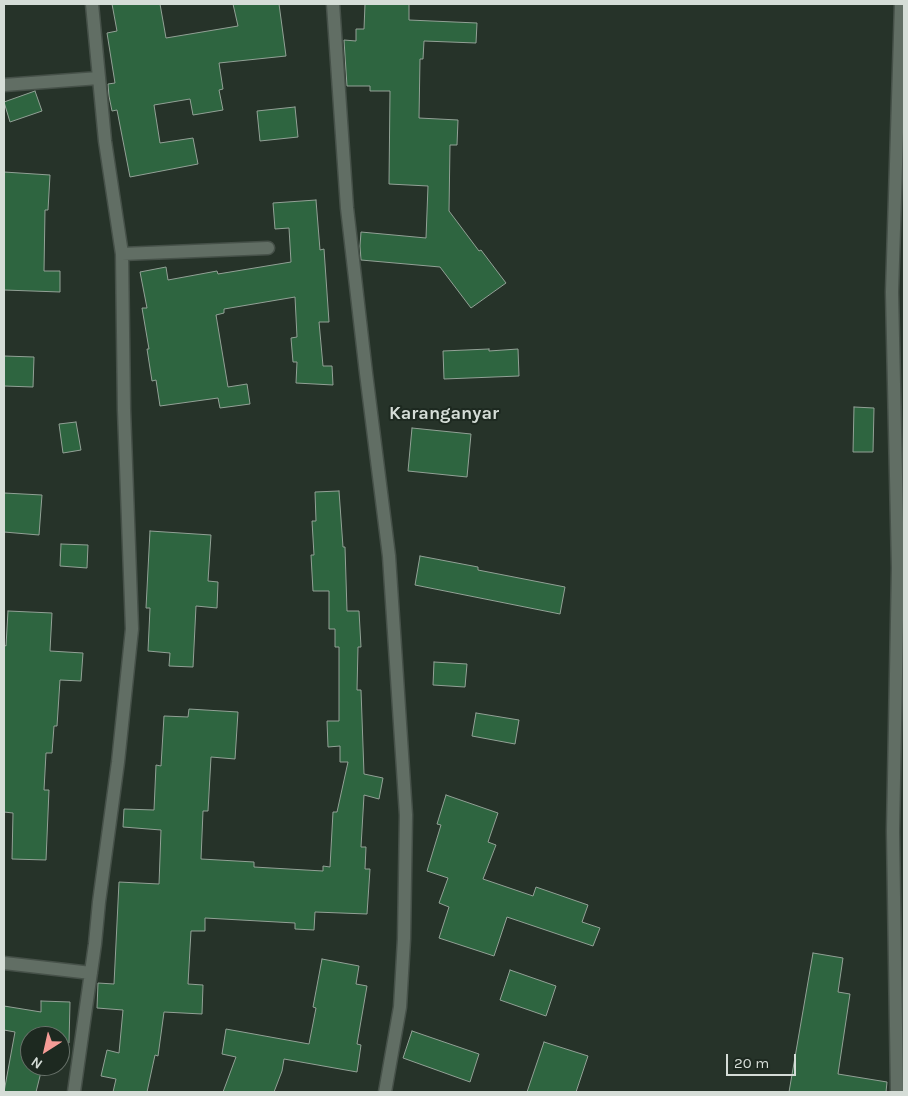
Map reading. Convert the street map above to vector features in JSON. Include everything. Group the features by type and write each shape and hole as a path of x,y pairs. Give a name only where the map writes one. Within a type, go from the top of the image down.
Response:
{"street":[{"path":"74,1092 118,762 132,629 124,410 122,254 105,141 92,4"},
{"path":"332,4 347,208 389,556 406,815 404,939 400,1007 385,1092"},
{"path":"896,1092 900,988 893,831 898,568 892,292 901,4"},
{"path":"4,85 99,78"},
{"path":"122,254 268,248"},
{"path":"4,963 91,973"}],"building":[{"path":"112,4 160,4 166,38 238,26 233,4 279,4 286,56 219,63 223,89 219,90 223,110 193,115 190,99 154,105 160,143 193,138 198,164 130,177 117,110 112,111 109,96 108,84 115,83 107,33 117,31"},
{"path":"365,4 409,4 409,20 477,23 476,43 424,41 423,59 420,59 419,118 458,120 457,145 450,145 449,211 506,283 471,308 440,267 361,260 361,232 426,238 428,186 389,184 390,91 370,91 370,86 347,86 344,40 356,41 356,29 364,29"},
{"path":"35,91 42,111 10,122 4,102"},
{"path":"295,107 298,137 260,141 257,111"},
{"path":"4,172 50,175 48,210 45,210 44,271 60,271 60,292 4,290"},
{"path":"316,200 320,250 324,249 329,322 319,322 323,366 332,366 333,385 296,383 297,362 293,362 291,338 297,337 295,297 224,309 224,313 216,315 228,387 247,384 250,404 220,408 218,398 160,406 156,380 152,381 147,349 149,349 142,308 147,308 140,272 166,267 168,280 217,271 218,274 291,262 289,228 275,229 273,203"},
{"path":"489,349 489,351 518,349 519,376 444,379 443,351"},
{"path":"4,356 34,357 33,387 4,386"},
{"path":"854,407 874,408 873,452 853,452"},
{"path":"76,422 81,450 63,453 59,424"},
{"path":"412,428 471,434 467,477 408,471"},
{"path":"339,491 343,547 345,547 347,611 359,611 361,647 358,647 357,690 361,690 364,774 383,778 379,799 364,795 361,847 366,847 365,869 370,869 367,914 315,912 314,930 295,929 295,923 205,918 205,931 191,931 188,984 203,985 202,1014 164,1012 158,1056 155,1055 147,1092 113,1092 116,1079 101,1076 107,1050 119,1053 123,1010 97,1008 98,983 114,984 119,882 159,884 161,830 123,827 124,809 154,810 156,765 161,766 164,716 188,717 189,709 238,712 235,759 211,757 208,811 203,811 201,859 254,862 254,867 323,871 323,866 330,867 333,812 337,812 348,762 340,762 340,746 328,747 327,721 339,721 339,647 335,647 335,629 329,629 329,591 313,591 311,555 314,555 312,521 316,521 315,492"},
{"path":"4,493 42,495 39,535 4,532"},
{"path":"150,531 211,535 208,581 218,582 217,608 196,606 193,667 169,666 170,653 148,651 150,608 146,608"},
{"path":"61,544 88,545 87,568 60,566"},
{"path":"420,556 478,567 478,570 565,587 560,614 415,585"},
{"path":"8,611 52,613 50,651 83,653 81,681 60,680 57,726 54,726 52,753 46,753 44,790 49,790 46,860 12,859 13,813 4,812 4,645 6,646"},
{"path":"434,662 467,664 465,687 433,685"},
{"path":"476,713 519,720 515,744 472,736"},
{"path":"446,795 498,813 488,842 496,845 483,879 533,896 536,887 588,905 582,922 600,928 593,946 507,917 494,956 439,938 449,907 439,903 448,878 427,871 441,825 437,824"},
{"path":"813,953 843,958 838,992 850,994 838,1074 887,1082 886,1092 789,1092"},
{"path":"322,959 359,966 356,984 367,986 357,1044 361,1045 357,1072 284,1059 282,1071 274,1092 223,1092 236,1057 222,1054 226,1029 309,1044 316,1008 313,1007"},
{"path":"510,970 556,986 546,1016 500,1000"},
{"path":"41,1001 70,1002 69,1026 20,1026 20,1076 40,1076 36,1092 4,1092 15,1032 4,1030 4,1006 41,1012"},
{"path":"412,1031 479,1054 470,1082 403,1058"},
{"path":"544,1042 588,1056 576,1092 527,1092"}],"district":[{"name":"Karanganyar","path":"444,414"}]}
